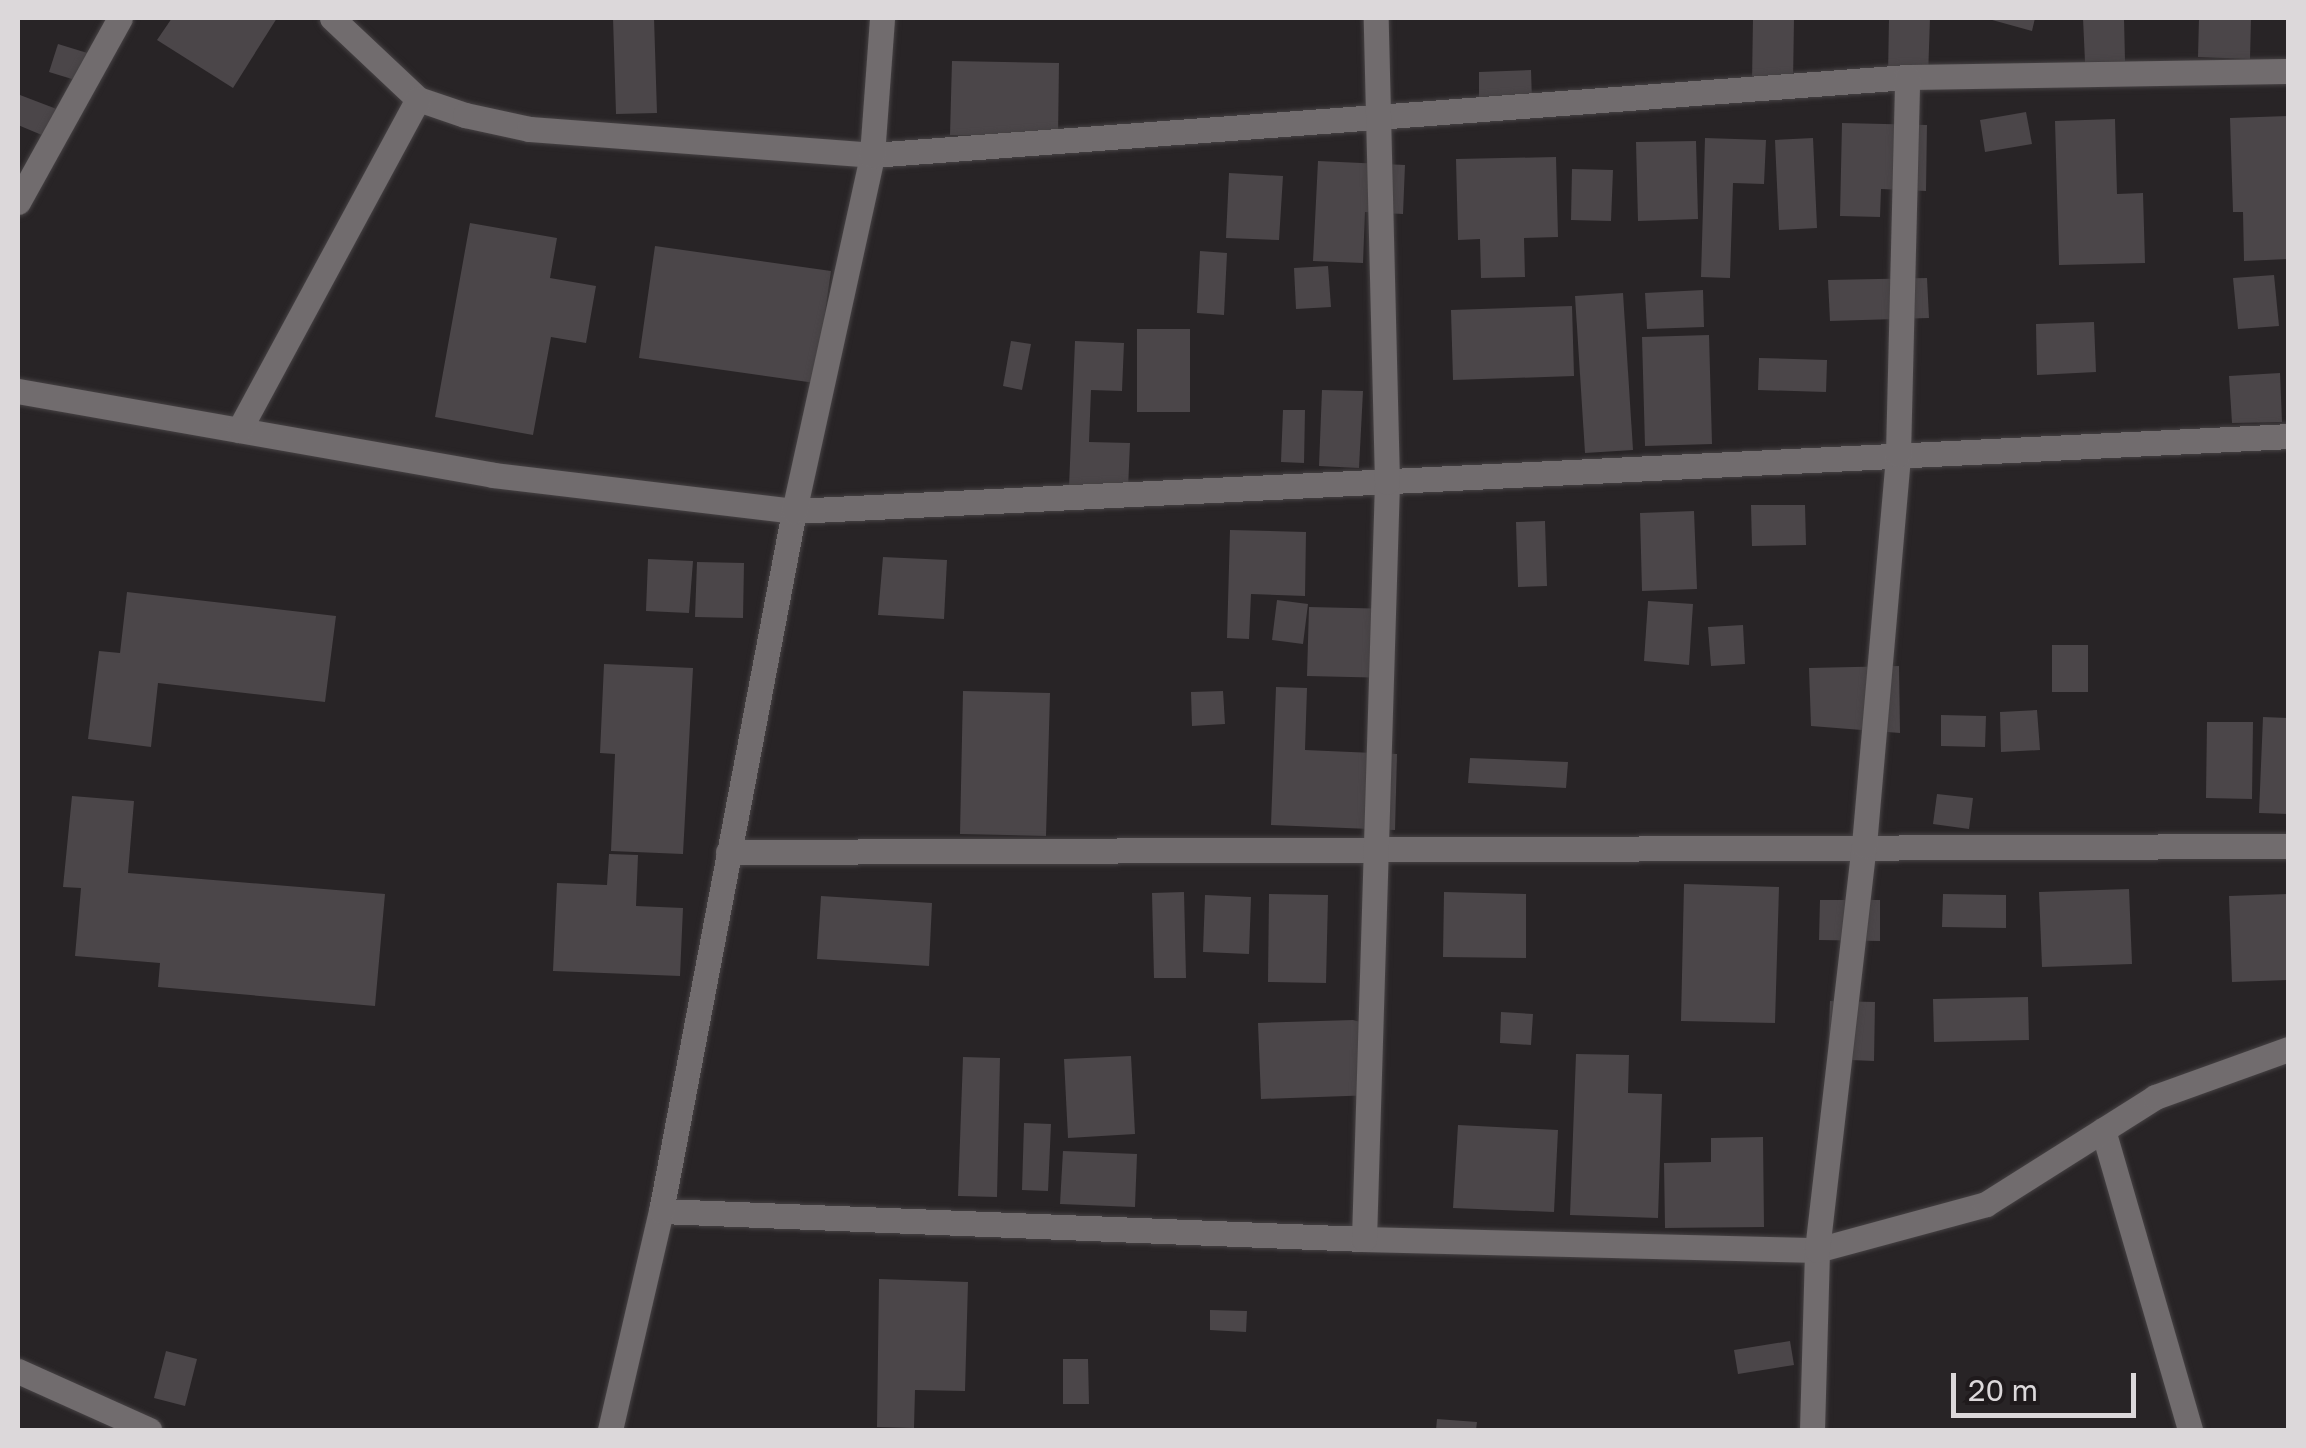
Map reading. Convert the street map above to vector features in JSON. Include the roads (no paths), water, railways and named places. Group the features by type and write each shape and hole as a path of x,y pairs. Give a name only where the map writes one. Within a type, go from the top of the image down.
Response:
{"street":[{"path":"18,202 120,18"},
{"path":"332,18 418,99 529,128 872,155 1378,122 1907,77 2288,71"},
{"path":"610,1430 661,1211 794,511 872,155 882,18"},
{"path":"1364,1240 1380,852 1387,482 1376,18"},
{"path":"1812,1430 1817,1250 1864,845 1898,454 1907,77"},
{"path":"239,430 418,99"},
{"path":"18,391 493,475 794,511 2288,436"},
{"path":"728,852 2288,846"},
{"path":"661,1211 1364,1240 1817,1250 1986,1204 2155,1097 2288,1049"},
{"path":"2103,1130 2190,1430"},
{"path":"18,1372 149,1430"}]}
